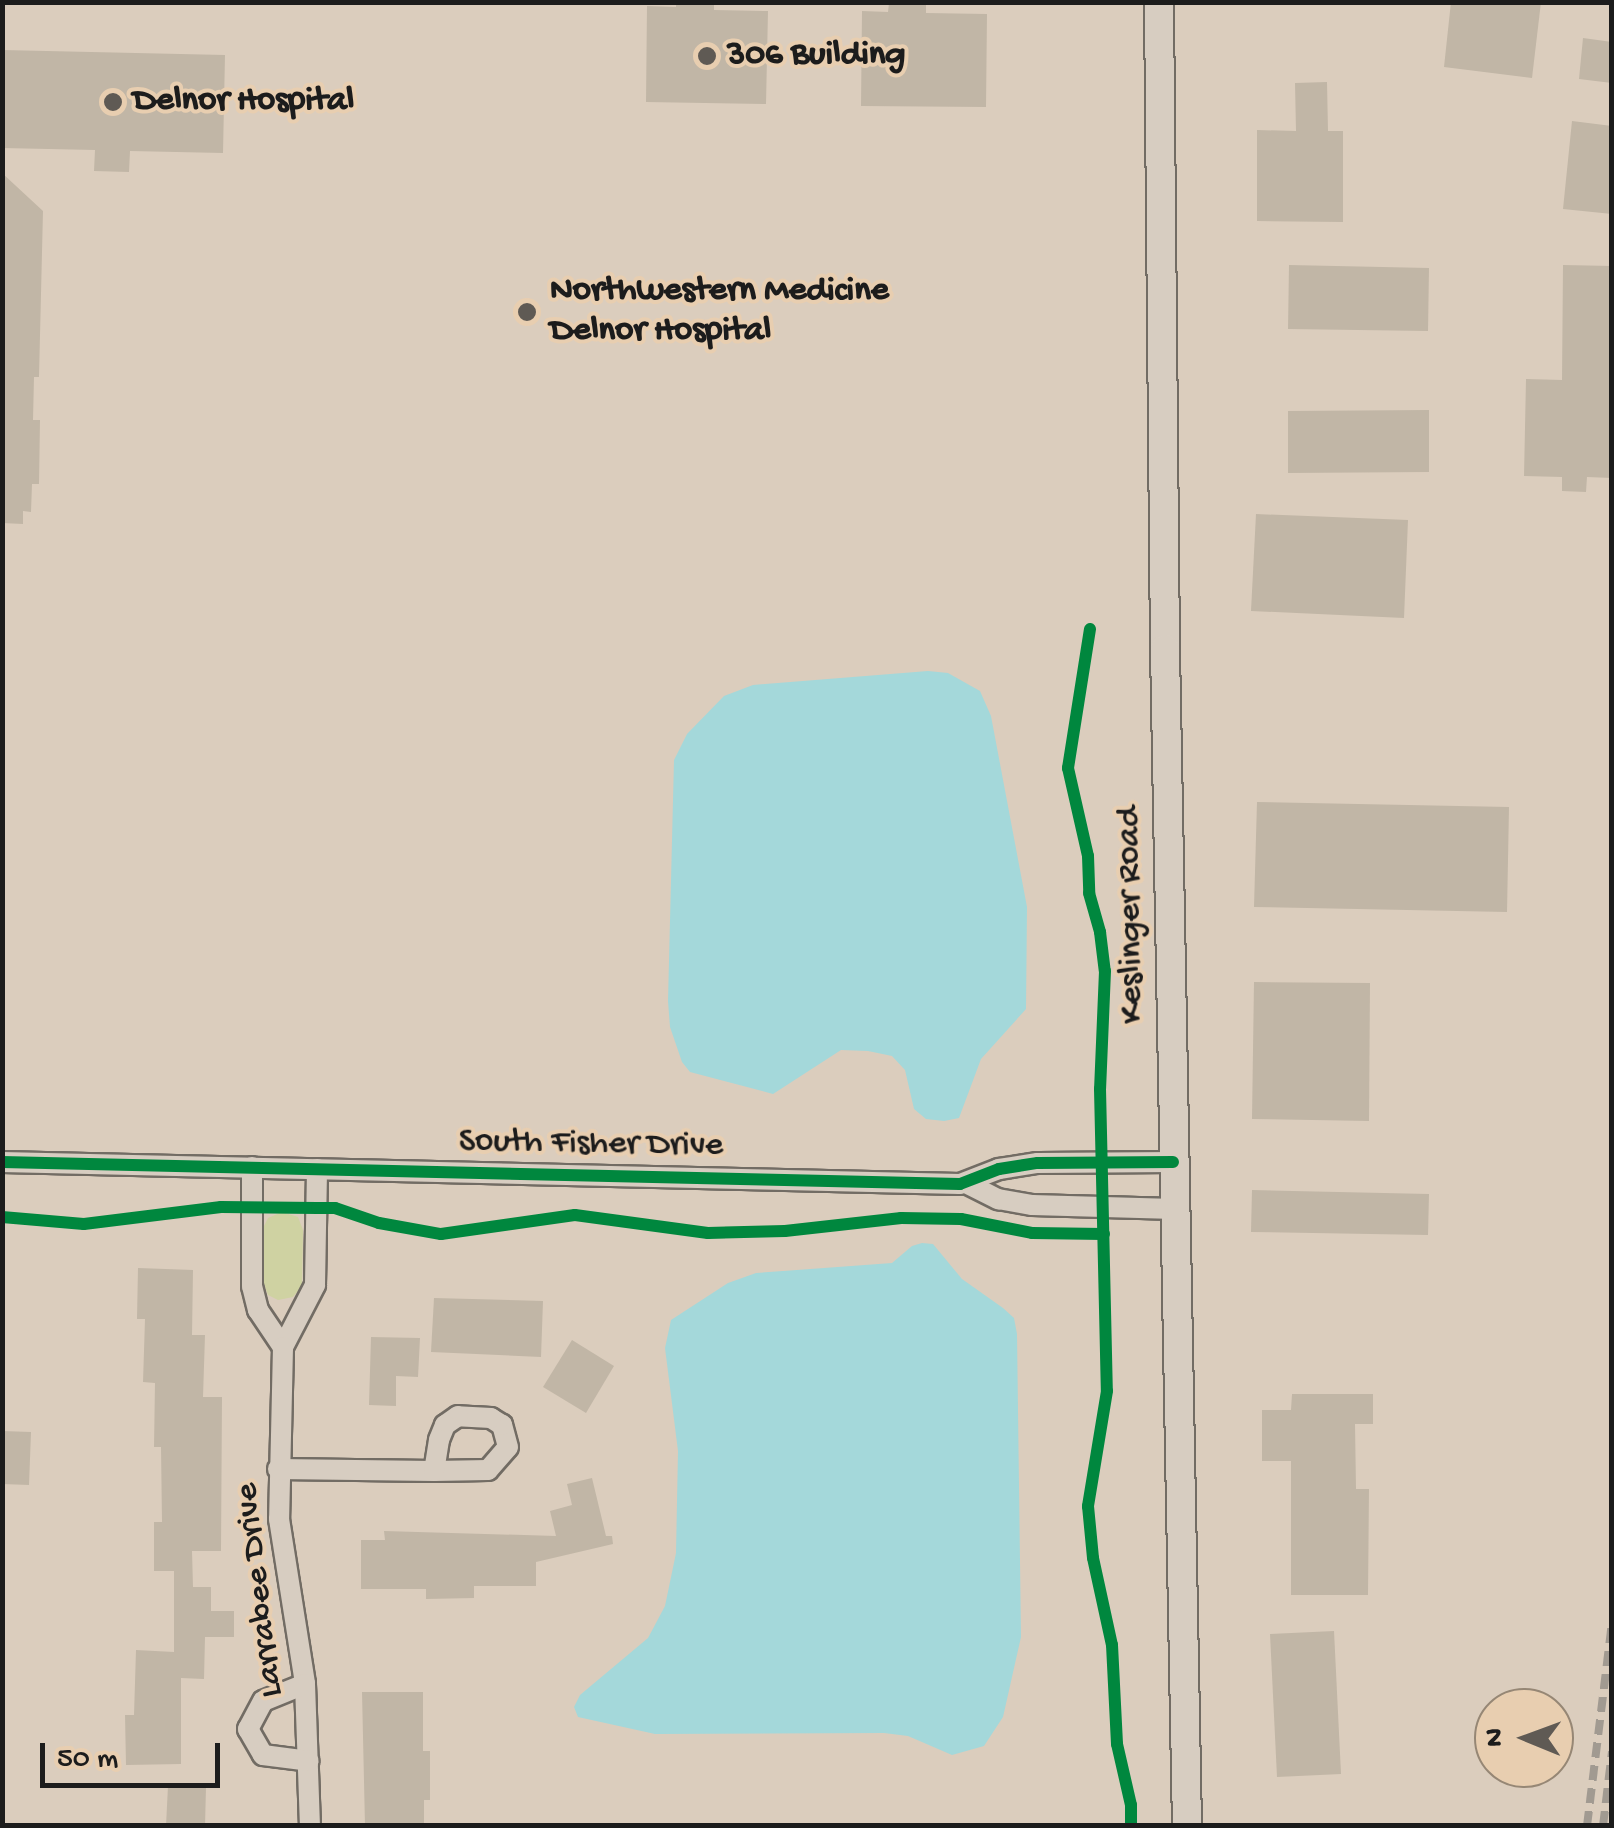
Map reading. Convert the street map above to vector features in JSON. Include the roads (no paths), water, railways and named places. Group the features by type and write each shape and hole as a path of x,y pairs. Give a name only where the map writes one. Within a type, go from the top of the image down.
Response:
{"main road":[{"name":"Keslinger Road","path":"1159,2 1187,1826"}],"street":[{"name":"South Fisher Drive","path":"2,1162 964,1184 998,1199 1032,1205 1175,1210"},
{"name":"South Fisher Drive","path":"964,1184 998,1170 1038,1162 1174,1162"},
{"path":"252,1167 252,1286 258,1310 283,1347"},
{"name":"Larrabee Drive","path":"310,1826 305,1684 280,1519 278,1470 283,1347 315,1284 317,1169"},
{"path":"278,1470 434,1471"},
{"path":"305,1684 263,1701 248,1729 263,1755 309,1761"}],"water":[{"path":"928,671 948,673 980,691 991,716 1027,907 1026,1009 981,1059 959,1118 944,1121 926,1119 914,1109 905,1070 892,1056 868,1051 841,1050 773,1094 690,1072 682,1062 670,1027 668,1001 674,760 687,734 724,696 753,685"},
{"path":"933,1244 962,1279 1014,1318 1017,1334 1021,1637 1003,1717 984,1746 952,1755 908,1736 884,1733 655,1734 578,1717 574,1707 580,1695 648,1638 665,1606 676,1553 678,1451 665,1348 671,1320 728,1283 756,1273 892,1263 912,1246"}],"railway":[{"path":"1587,1826 1612,1621"},
{"path":"1603,1826 1612,1752"}],"place":[{"name":"306 Building","path":"707,56"},
{"name":"Delnor Hospital","path":"113,102"},
{"name":"Northwestern Medicine Delnor Hospital","path":"527,312"}]}
